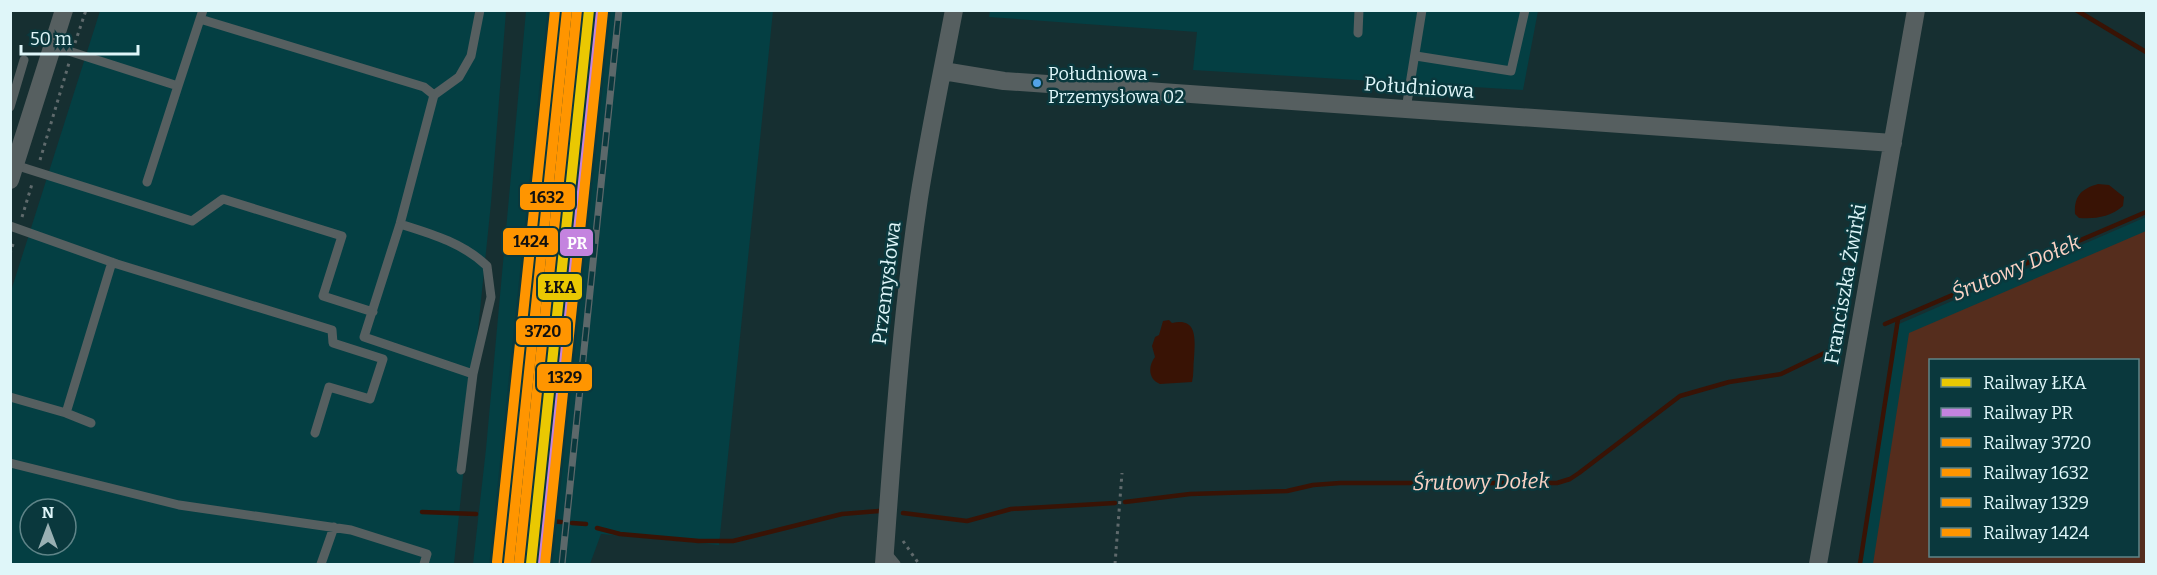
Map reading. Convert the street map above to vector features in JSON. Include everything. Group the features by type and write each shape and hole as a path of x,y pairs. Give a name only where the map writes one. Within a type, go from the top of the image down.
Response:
{"street":[{"path":"13,173 64,10"},
{"name":"Przemysłowa","path":"884,557 906,299 920,198 954,10"},
{"name":"Franciszka Żwirki","path":"1818,564 1916,10"},
{"name":"Południowa","path":"943,70 1004,81 1893,142"}],"lane":[{"path":"473,374 364,337 400,224 434,95 459,76 471,56 480,10"},
{"path":"1358,33 1359,10"},
{"path":"1406,109 1422,10"},
{"path":"1416,56 1512,71 1525,10"},
{"path":"147,182 201,15 424,87 434,95"},
{"path":"53,46 178,86"},
{"path":"10,107 24,60"},
{"path":"17,86 38,95"},
{"path":"13,173 36,172 192,220 223,199 342,236 323,296 373,312"},
{"path":"400,224 441,237 474,254 488,266 491,297 473,374 461,470"},
{"path":"14,227 112,262 332,330 333,343 383,359 370,399 329,387 315,433"},
{"path":"66,413 112,262"},
{"path":"10,398 66,413 91,423"},
{"path":"10,462 179,505 351,530 427,554 424,564"},
{"path":"321,564 334,527"},
{"path":"884,557 896,564"}],"path":[{"path":"10,254 14,227 36,172 86,10"},
{"path":"1115,564 1122,473"},
{"path":"901,536 919,564"}],"shaded area":[{"path":"990,10 1538,11 1523,90 1193,70 1197,32 989,17"},
{"path":"100,11 506,11 491,203 454,564 11,564 11,291"},
{"path":"526,11 773,11 719,545 601,534 590,564 473,564 486,449"},
{"path":"2098,184 2109,185 2124,197 2123,206 2113,213 2102,216 2079,218 2075,214 2077,198 2087,188"},
{"path":"2146,217 2146,564 1860,564 1899,324"},
{"path":"2146,231 2146,564 1873,564 1909,333"},
{"path":"1169,320 1172,323 1187,323 1193,332 1195,344 1192,382 1160,384 1151,376 1150,368 1155,357 1152,346 1155,337 1159,335 1163,321"}],"waterway":[{"path":"2076,10 2146,52"},
{"path":"546,514 559,385 562,380 560,374 570,264 582,151 585,145"},
{"name":"Śrutowy Dołek","path":"1885,324 2146,212"},
{"path":"1860,564 1898,319"},
{"name":"Śrutowy Dołek","path":"1125,502 1190,494 1287,491 1313,485 1340,483 1557,483 1579,473 1680,396 1729,382 1781,374 1837,347"},
{"name":"Śrutowy Dołek","path":"903,513 967,521 1011,509 1115,503"},
{"name":"Śrutowy Dołek","path":"597,528 620,534 699,541 733,541 842,514 879,511"},
{"name":"Śrutowy Dołek","path":"422,512 476,514"},
{"name":"Śrutowy Dołek","path":"541,520 561,522"},
{"name":"Śrutowy Dołek","path":"572,523 586,524"}],"railway":[{"path":"507,564 564,10"},
{"path":"562,564 619,10"}],"rail line":[{"name":"1424","path":"497,562 555,10"},
{"name":"1632","path":"509,563 567,10"},
{"name":"3720","path":"519,563 577,10"},
{"name":"ŁKA","path":"531,564 589,10"},
{"name":"PR","path":"543,564 601,11"},
{"name":"1329","path":"545,564 603,12"}],"place":[{"name":"Południowa - Przemysłowa 02","path":"1037,83"}]}
